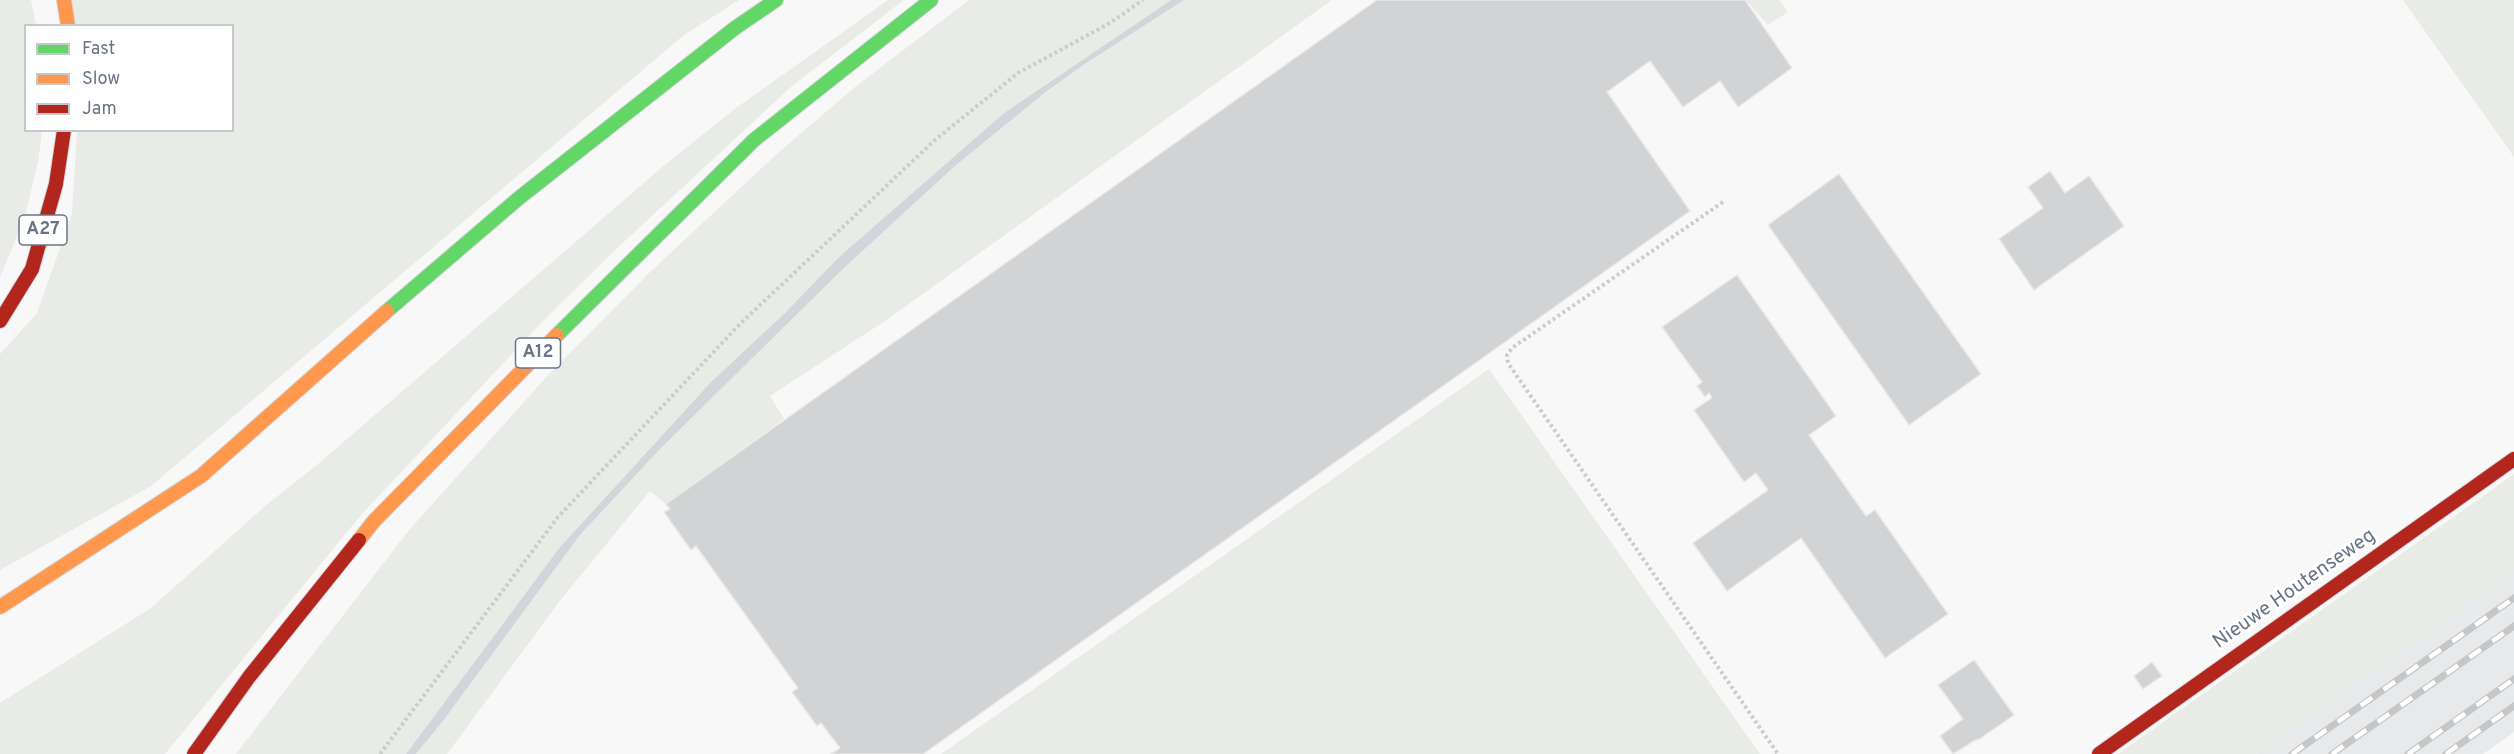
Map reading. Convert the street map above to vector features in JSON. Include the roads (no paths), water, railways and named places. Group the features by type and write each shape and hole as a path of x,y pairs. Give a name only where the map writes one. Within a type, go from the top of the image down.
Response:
{"main road":[{"path":"63,0 68,24"},
{"path":"0,607 201,476 519,198 735,28 776,0"},
{"name":"A12","path":"194,754 249,677 374,521 628,262 754,140 931,0"},
{"name":"A27","path":"0,321 32,269 56,184 64,132"},
{"name":"Nieuwe Houtenseweg","path":"2099,754 2514,459"}],"railway":[{"path":"2292,754 2514,598"},
{"path":"2332,754 2514,626"},
{"path":"2408,754 2514,679"},
{"path":"2446,754 2514,706"}]}
